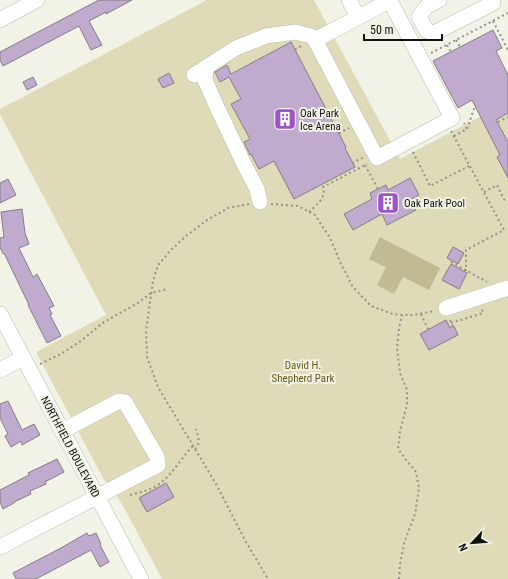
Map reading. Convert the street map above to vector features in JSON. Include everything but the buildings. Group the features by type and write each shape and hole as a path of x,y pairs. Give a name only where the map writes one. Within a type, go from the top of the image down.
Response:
{"street":[{"path":"0,20 37,0"},
{"path":"349,0 358,17"},
{"path":"260,202 257,189 200,71 236,48 266,36 295,32 311,36 315,40 370,159 452,118 390,0 315,40"},
{"path":"439,0 426,7 420,17 426,31 434,33 493,3 492,0"},
{"path":"446,308 503,290"},
{"name":"NORTHFIELD BOULEVARD","path":"0,314 141,579"},
{"path":"0,370 23,358"},
{"path":"0,547 113,489 158,464 157,457 125,402 119,401 62,431"}],"path":[{"path":"428,55 508,13"},
{"path":"493,21 508,50"},
{"path":"456,40 460,47"},
{"path":"447,45 451,52"},
{"path":"454,136 467,130 474,106"},
{"path":"498,122 508,117"},
{"path":"464,123 467,130"},
{"path":"339,133 353,126"},
{"path":"411,150 430,186 439,183 470,165"},
{"path":"352,163 370,159"},
{"path":"370,159 378,189"},
{"path":"309,212 324,196 323,187 370,159"},
{"path":"484,192 497,185 505,201"},
{"path":"268,579 246,542 216,484 158,387 147,357 146,331 153,281 158,264 186,236 207,220 228,208 260,202 298,206 315,215 330,238 340,264 353,287 371,306 393,314 402,315 420,314 446,308"},
{"path":"503,229 508,229"},
{"path":"451,262 503,290"},
{"path":"40,364 82,340 104,322 138,303 151,293 167,289"},
{"path":"420,314 428,330"},
{"path":"399,579 404,543 415,514 419,488 416,472 398,449 400,431 407,405 406,390 400,373 397,348 402,315"},
{"path":"195,450 199,441 196,429"}],"green space":[{"name":"David H. Shepherd Park","path":"207,0 314,0 400,159 508,102 508,579 162,579 121,502 103,478 36,352 106,315 0,114 0,109"}],"shaded area":[{"path":"380,237 440,268 429,290 403,277 394,294 377,285 386,267 369,259"}],"place":[{"name":"Oak Park Ice Arena","path":"285,119"},
{"name":"Oak Park Pool","path":"388,203"}]}
